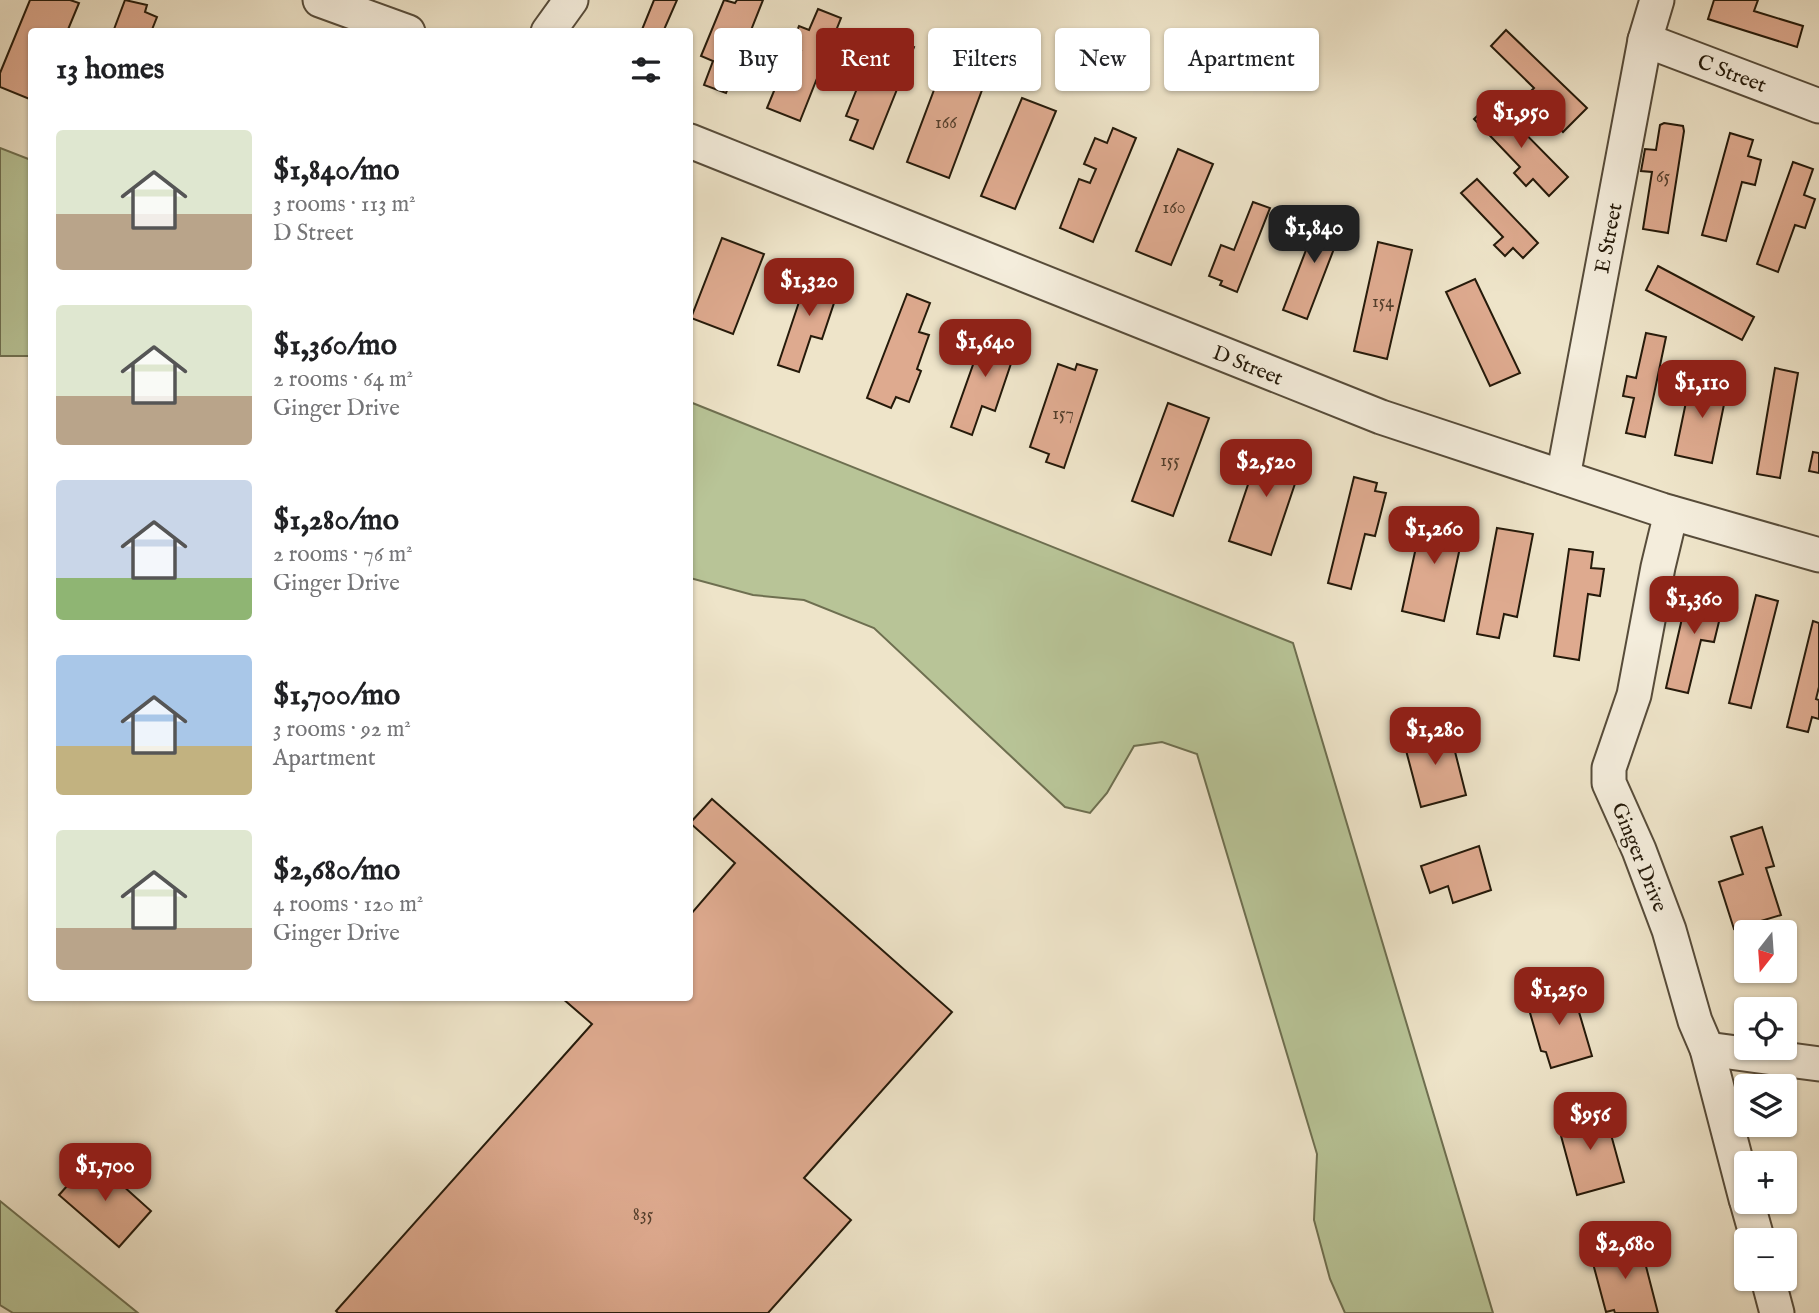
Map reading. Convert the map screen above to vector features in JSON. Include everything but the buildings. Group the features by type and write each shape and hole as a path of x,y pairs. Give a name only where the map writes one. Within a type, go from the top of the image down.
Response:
{"street":[{"path":"320,0 397,28"},
{"path":"551,28 571,0"},
{"name":"E Street","path":"1563,477 1645,40 1657,0"},
{"name":"C Street","path":"1645,40 1819,106"},
{"name":"D Street","path":"693,142 1381,417 1671,513 1819,555"},
{"name":"Ginger Drive","path":"1671,513 1634,695 1609,774 1609,783 1639,850 1669,930 1695,1021 1707,1049 1734,1151"},
{"path":"1707,1049 1819,1064"},
{"path":"1771,1291 1777,1313"}],"green space":[{"path":"0,148 28,159 28,356 0,356"},
{"path":"693,403 1293,643 1493,1313 1345,1313 1330,1279 1314,1220 1317,1154 1197,754 1162,742 1134,746 1107,793 1090,813 1065,807 874,628 804,600 753,595 693,579"},
{"path":"0,1201 138,1313 13,1313 0,1305"}]}
